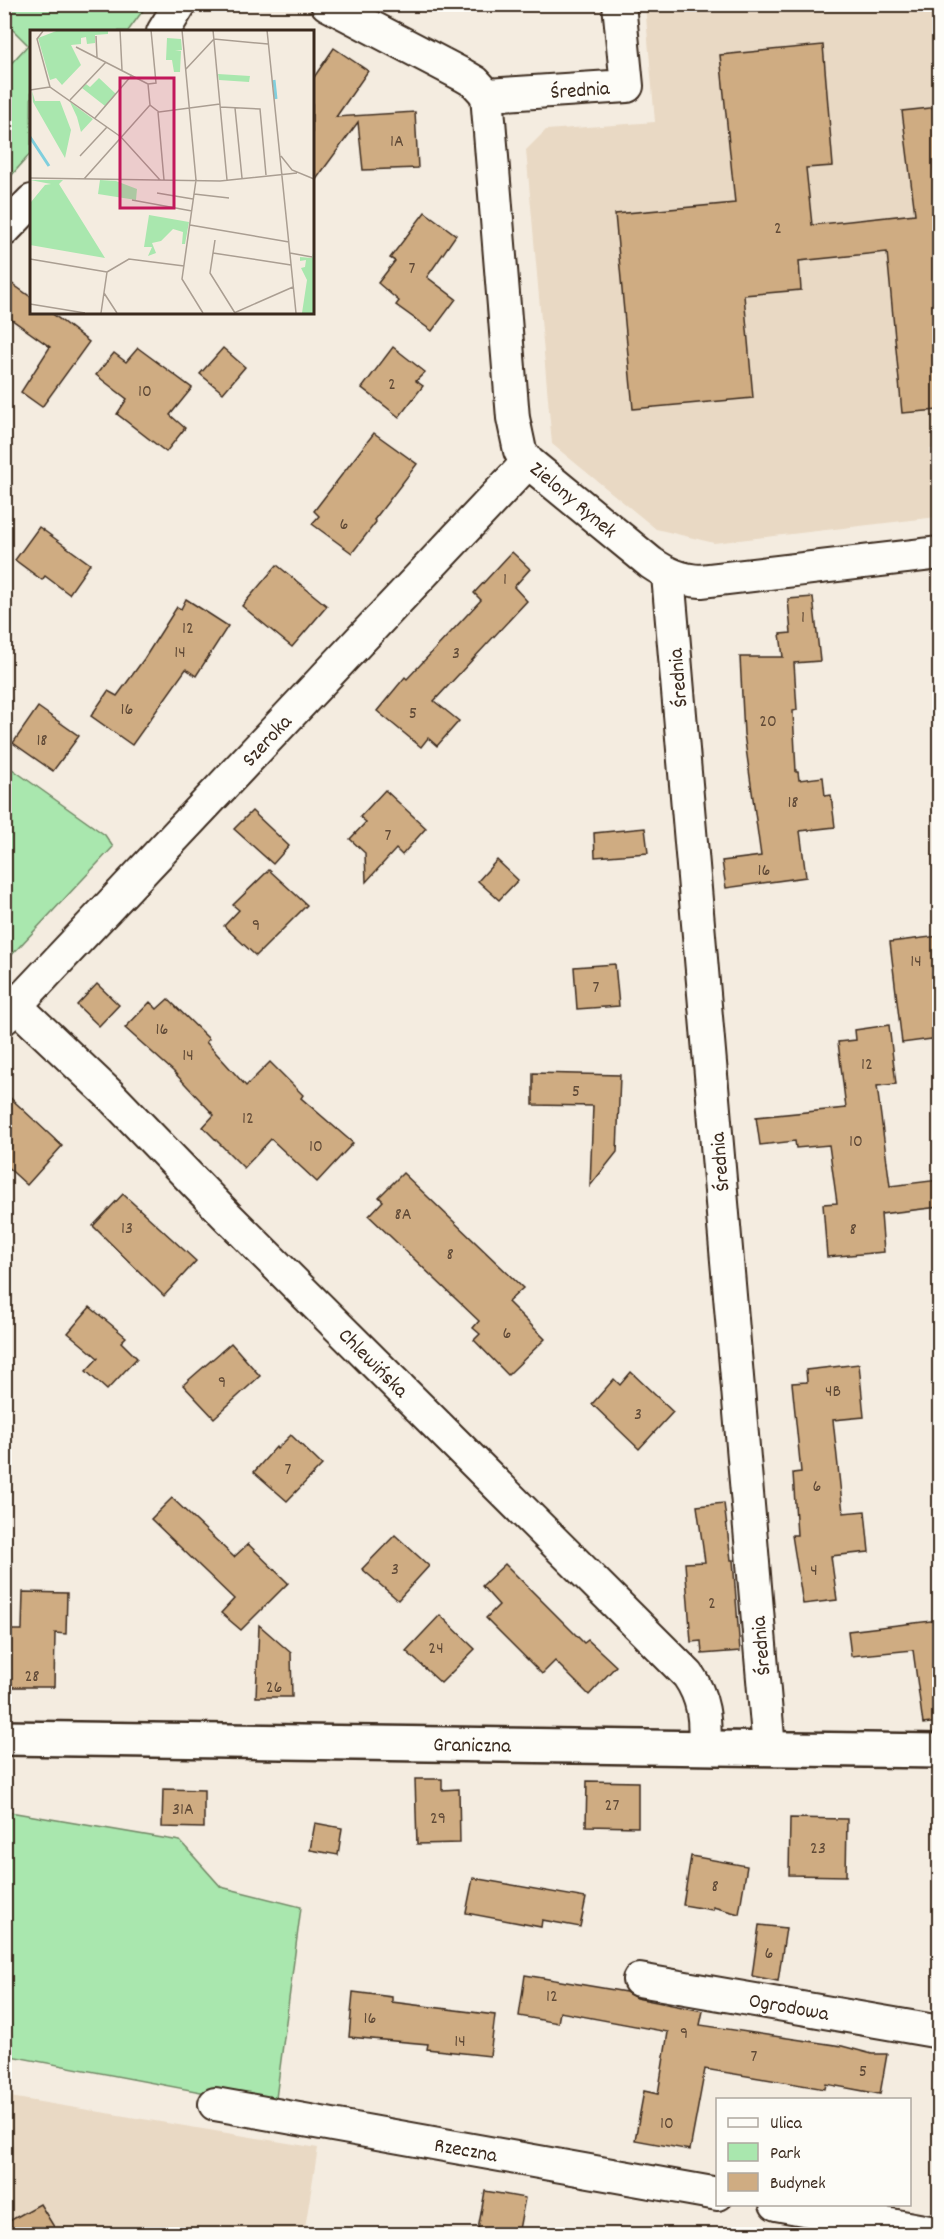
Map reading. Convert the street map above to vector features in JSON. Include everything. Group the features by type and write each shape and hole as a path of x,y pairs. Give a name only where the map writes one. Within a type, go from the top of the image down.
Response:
{"street":[{"path":"164,30 180,4"},
{"path":"327,4 463,75 475,82 487,95"},
{"name":"Średnia","path":"487,95 627,86 619,4"},
{"name":"Zielony Rynek","path":"487,95 513,418 520,451 528,462 651,563 668,575 686,580 701,581 939,553"},
{"path":"4,230 30,203"},
{"name":"Szeroka","path":"8,1007 528,462"},
{"name":"Średnia","path":"668,575 769,1749"},
{"name":"Chlewińska","path":"8,1007 109,1094 226,1215 688,1676 704,1708 706,1722 704,1747"},
{"name":"Graniczna","path":"4,1738 939,1751"},
{"name":"Ogrodowa","path":"639,1980 939,2032"},
{"name":"Rzeczna","path":"214,2104 716,2194"},
{"path":"782,2206 939,2234"}],"shaded area":[{"path":"645,5 939,5 940,448 930,449 937,517 714,543 656,529 552,444 526,150 546,130 655,122"},
{"path":"4,2096 318,2148 304,2234 5,2234"}],"green space":[{"path":"5,4 147,5 129,30 30,30 30,154 5,183 5,70 28,45 5,22"},
{"path":"5,764 105,835 113,847 6,961 4,960"},
{"path":"4,1811 180,1841 221,1887 301,1907 275,2106 5,2055"}],"building":[{"path":"823,45 833,166 806,168 812,225 915,214 902,111 939,107 939,410 902,413 887,252 799,261 801,290 744,295 753,398 633,409 615,214 735,203 720,55"},
{"path":"334,48 368,71 336,117 415,112 418,168 363,170 358,122 314,182 314,77"},
{"path":"425,212 456,235 427,277 456,299 432,331 396,305 399,301 378,283 395,261 390,258"},
{"path":"4,278 30,297 30,314 53,314 89,342 42,407 21,392 50,347 4,314"},
{"path":"393,347 425,372 416,381 423,386 399,417 362,388"},
{"path":"138,348 192,388 170,415 185,428 166,452 117,414 127,399 96,375 114,353 126,362"},
{"path":"223,348 245,367 223,393 200,374"},
{"path":"374,433 417,464 352,553 312,524 319,516 314,511"},
{"path":"39,527 90,564 69,594 45,576 42,580 15,560"},
{"path":"512,552 530,569 514,587 527,601 434,701 459,721 437,746 428,738 421,747 377,711 405,677 407,679 481,600 474,593"},
{"path":"277,565 327,606 292,647 242,606"},
{"path":"813,597 820,661 794,663 797,710 793,711 796,772 798,772 799,780 823,777 825,796 831,795 835,827 800,831 806,877 726,888 722,861 761,856 744,734 740,657 783,657 780,634 791,633 788,599"},
{"path":"186,599 228,626 196,676 186,669 132,745 91,716 108,691 117,696 177,607 181,609"},
{"path":"38,707 79,736 53,771 13,743"},
{"path":"385,790 426,828 402,855 396,849 366,882 365,853 350,839 366,822 360,817"},
{"path":"252,811 289,846 273,864 234,829"},
{"path":"645,828 648,853 595,857 594,833"},
{"path":"497,860 518,880 499,900 478,881"},
{"path":"269,870 307,905 256,956 224,926 239,910 233,905"},
{"path":"939,936 939,1038 902,1043 890,942"},
{"path":"615,964 619,1006 577,1009 574,967"},
{"path":"97,984 119,1005 99,1026 77,1005"},
{"path":"168,999 209,1039 206,1042 246,1086 270,1062 303,1095 301,1098 353,1143 317,1182 271,1139 244,1168 203,1127 214,1115 173,1071 125,1028 150,1002 157,1009"},
{"path":"889,1025 896,1084 877,1086 890,1186 939,1180 939,1207 881,1214 884,1252 827,1257 823,1204 837,1203 829,1145 796,1148 795,1141 760,1145 756,1117 846,1108 838,1042 856,1040 855,1030"},
{"path":"533,1073 620,1075 617,1152 590,1186 593,1106 533,1105"},
{"path":"4,1092 62,1146 27,1185 4,1164"},
{"path":"403,1173 523,1288 508,1302 545,1339 508,1375 474,1340 480,1334 473,1328 479,1321 369,1216 383,1201 379,1197"},
{"path":"123,1194 196,1261 164,1296 93,1226"},
{"path":"90,1307 126,1337 121,1342 137,1358 107,1390 86,1371 98,1358 68,1333"},
{"path":"231,1343 260,1376 214,1418 183,1385"},
{"path":"859,1364 864,1417 833,1420 843,1513 865,1511 869,1552 831,1556 837,1600 803,1604 792,1535 797,1535 793,1473 801,1472 792,1383 807,1382 806,1370"},
{"path":"631,1372 673,1412 639,1449 592,1404 614,1379 620,1385"},
{"path":"291,1435 322,1465 287,1501 254,1472 276,1447 277,1449"},
{"path":"172,1498 234,1557 248,1544 288,1583 241,1630 221,1613 234,1599 151,1519"},
{"path":"724,1503 731,1560 733,1560 740,1651 702,1654 701,1641 691,1642 685,1563 705,1562 697,1506"},
{"path":"395,1535 429,1566 398,1600 362,1569"},
{"path":"505,1564 584,1643 588,1640 616,1666 589,1695 555,1661 542,1674 486,1618 499,1605 482,1586"},
{"path":"23,1592 67,1593 66,1634 55,1633 54,1687 9,1687 9,1630 22,1630"},
{"path":"440,1615 475,1649 441,1683 406,1651"},
{"path":"939,1620 939,1722 923,1724 913,1650 851,1656 848,1631"},
{"path":"259,1625 291,1653 292,1697 256,1697"},
{"path":"415,1779 442,1779 442,1790 459,1789 460,1843 417,1844"},
{"path":"587,1781 638,1782 638,1827 586,1826"},
{"path":"163,1789 204,1790 204,1828 162,1827"},
{"path":"790,1818 847,1819 846,1876 789,1875"},
{"path":"315,1823 342,1828 338,1855 310,1850"},
{"path":"691,1856 747,1866 739,1914 713,1907 713,1910 683,1905"},
{"path":"473,1878 586,1898 580,1927 542,1920 541,1927 466,1913"},
{"path":"759,1925 786,1928 778,1981 752,1976"},
{"path":"525,1975 626,1992 636,1998 703,2011 700,2025 842,2046 872,2054 887,2054 880,2094 826,2084 825,2089 705,2069 690,2150 635,2140 644,2091 658,2094 668,2032 560,2012 558,2023 519,2016"},
{"path":"353,1992 392,1997 392,2002 495,2015 490,2056 427,2049 428,2044 349,2037"},
{"path":"485,2191 525,2198 518,2235 477,2235"},
{"path":"40,2204 59,2235 4,2235 4,2224"}]}
